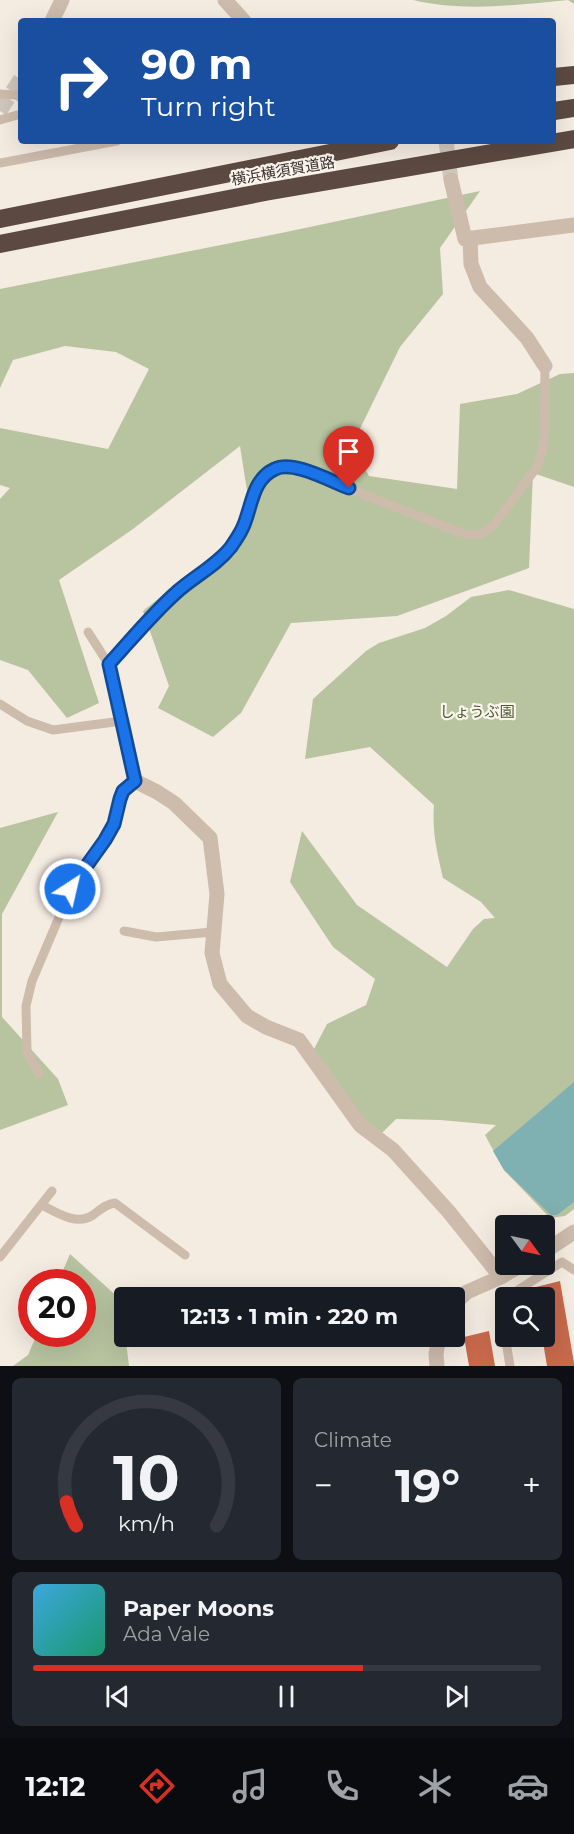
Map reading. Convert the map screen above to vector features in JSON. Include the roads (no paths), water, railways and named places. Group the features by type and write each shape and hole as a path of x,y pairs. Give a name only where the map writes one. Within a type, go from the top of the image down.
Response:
{"highway":[{"path":"556,77 574,75"},
{"path":"556,111 574,108"},
{"name":"横浜横須賀道路","path":"556,143 574,140"},
{"name":"横浜横須賀道路","path":"0,219 375,144"},
{"name":"横浜横須賀道路","path":"0,244 265,192 550,144"}],"street":[{"path":"53,18 62,0"},
{"path":"225,0 241,18"},
{"path":"451,180 465,239 574,225"},
{"path":"470,238 471,264 480,287 527,338 545,366"},
{"path":"122,721 135,781 174,803 210,838 217,894 212,953 220,984 246,1016 299,1040 360,1125 393,1150 449,1212 501,1277"},
{"path":"555,1245 574,1232"},
{"path":"465,1294 504,1275"},
{"path":"437,1347 435,1354 437,1366"}],"lane":[{"path":"0,94 18,96"},
{"path":"0,120 18,115"},
{"path":"0,163 101,144"},
{"path":"109,664 178,591 218,561 231,546 243,527 262,478 274,469 285,466 296,468 459,532 470,535 481,534 494,525 537,467 544,444 545,366"},
{"path":"0,704 27,721 53,730 122,721 109,664 88,632"},
{"path":"39,1074 27,1052 26,1006 32,981 70,889 114,824 123,791 135,781"},
{"path":"124,931 156,937 213,932"},
{"path":"0,1257 52,1191"},
{"path":"42,1205 68,1218 90,1217 110,1203 115,1203 185,1255"},
{"path":"521,1287 562,1262 574,1270"},
{"path":"507,1347 510,1366"}],"water":[{"path":"574,1082 574,1202 557,1215 551,1215 504,1170 493,1151"}],"tunnel":[{"path":"0,111 18,83"},
{"path":"446,144 451,180"}],"park label":[{"name":"しょうぶ園","path":"477,712"}]}
